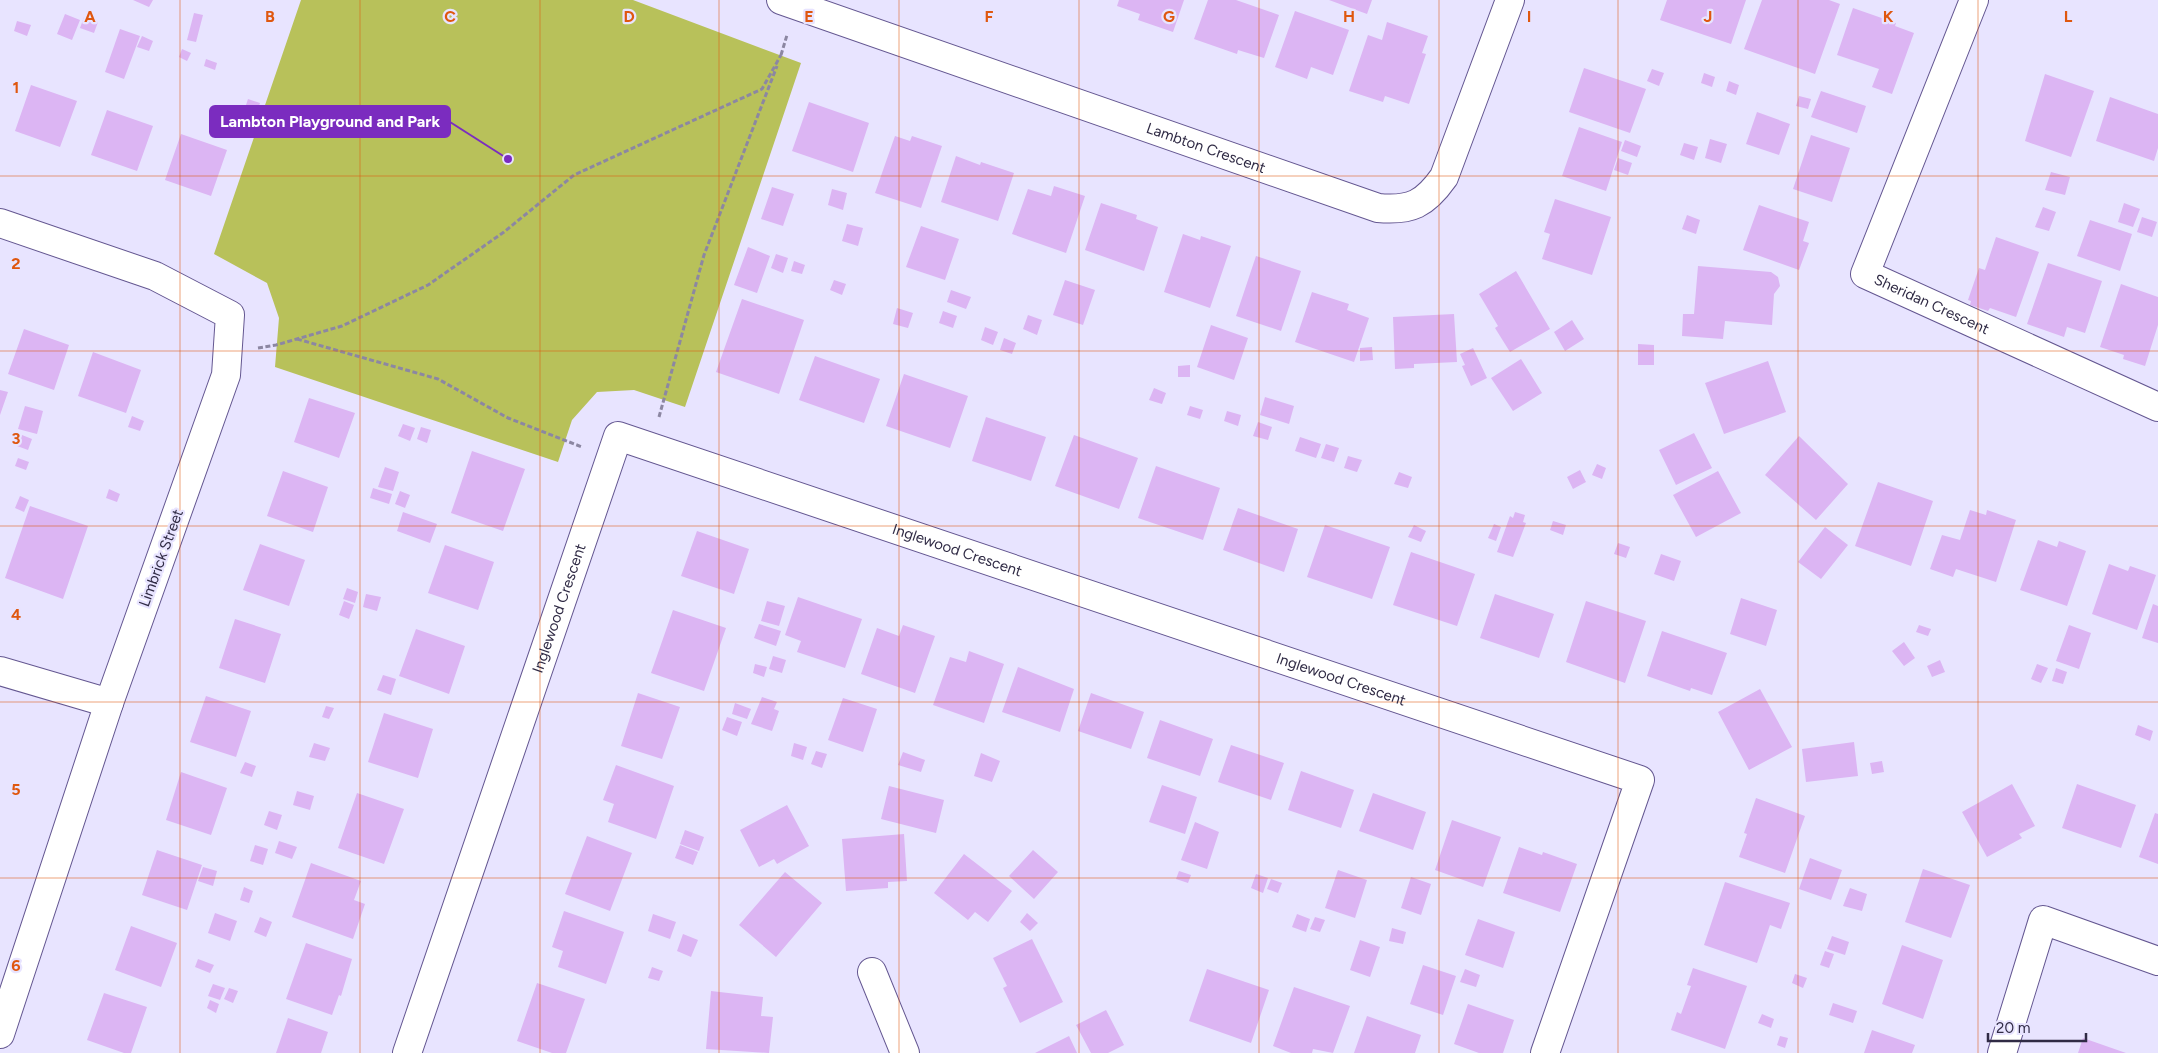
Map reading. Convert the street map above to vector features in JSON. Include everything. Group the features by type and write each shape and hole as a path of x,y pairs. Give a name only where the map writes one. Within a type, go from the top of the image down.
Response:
{"street":[{"name":"Lambton Crescent","path":"789,3 1378,208 1396,209 1411,207 1432,195 1444,177 1510,0"},
{"name":"Sheridan Crescent","path":"1974,0 1864,274 2158,407"},
{"name":"Limbrick Street","path":"0,223 155,276 230,315 226,376 109,703 0,1034"},
{"name":"Inglewood Crescent","path":"407,1053 618,436 1640,780 1546,1053"},
{"path":"0,671 109,703"},
{"path":"2002,1053 2043,920 2158,960"},
{"path":"872,972 905,1053"}],"path":[{"path":"651,447 704,255 781,55 789,3"},
{"path":"228,353 276,345 342,326 428,285 504,232 574,175 762,89 781,55"},
{"path":"297,339 438,379 508,418 611,458"}],"green space":[{"path":"301,0 633,0 801,63 685,407 634,390 597,392 572,420 558,462 275,367 279,318 267,283 214,254"}],"building":[{"path":"133,0 153,0 149,7"},
{"path":"1119,0 1184,0 1173,32 1138,20 1140,14 1117,6"},
{"path":"1208,0 1236,0 1279,15 1264,58 1238,50 1237,54 1194,39"},
{"path":"1329,0 1372,0 1367,14"},
{"path":"1667,0 1746,0 1731,44 1660,20"},
{"path":"1762,0 1829,0 1840,4 1815,74 1744,49"},
{"path":"1853,8 1896,23 1895,26 1914,33 1892,94 1872,87 1879,69 1837,55"},
{"path":"1295,11 1349,30 1333,75 1311,67 1307,79 1275,67"},
{"path":"194,13 203,15 196,42 187,40"},
{"path":"65,14 80,20 72,40 57,34"},
{"path":"84,17 98,22 94,33 80,28"},
{"path":"17,21 31,25 27,36 14,31"},
{"path":"1387,22 1428,36 1422,53 1426,54 1409,104 1385,96 1383,102 1349,91 1368,35 1382,40"},
{"path":"120,29 140,36 124,79 105,72"},
{"path":"142,36 153,41 149,51 137,47"},
{"path":"182,49 191,53 187,61 179,57"},
{"path":"206,59 217,63 215,70 204,66"},
{"path":"1584,68 1646,89 1630,133 1569,112"},
{"path":"1652,69 1664,73 1659,86 1647,81"},
{"path":"1704,73 1715,77 1712,87 1701,83"},
{"path":"2045,74 2094,91 2071,157 2025,141"},
{"path":"1729,81 1739,85 1736,95 1726,91"},
{"path":"31,85 77,101 60,147 15,131"},
{"path":"1821,91 1866,106 1857,133 1811,117"},
{"path":"1799,96 1811,99 1808,109 1796,106"},
{"path":"2110,97 2158,114 2158,148 2154,161 2096,141"},
{"path":"248,99 260,103 254,121 242,117"},
{"path":"809,102 869,123 853,172 792,151"},
{"path":"107,110 153,126 137,171 91,155"},
{"path":"1757,112 1790,124 1779,155 1746,144"},
{"path":"1579,127 1622,142 1606,191 1562,176"},
{"path":"181,134 227,150 211,196 165,180"},
{"path":"1811,135 1850,148 1832,202 1793,189"},
{"path":"895,136 910,141 912,136 942,146 921,208 875,193"},
{"path":"1710,139 1727,144 1721,163 1705,158"},
{"path":"1625,140 1641,146 1637,157 1621,151"},
{"path":"1684,143 1698,147 1694,160 1680,155"},
{"path":"956,156 980,165 981,162 1014,173 998,221 941,202"},
{"path":"1618,158 1632,163 1628,175 1614,170"},
{"path":"2051,172 2070,177 2065,195 2045,190"},
{"path":"1054,186 1085,196 1066,253 1012,234 1028,189 1051,196"},
{"path":"772,187 794,194 783,226 761,219"},
{"path":"832,189 847,193 843,210 828,205"},
{"path":"1555,199 1611,217 1592,275 1542,259 1550,234 1544,232"},
{"path":"1101,203 1137,215 1136,219 1158,227 1144,271 1085,250"},
{"path":"2124,203 2140,209 2133,227 2118,222"},
{"path":"1759,205 1809,222 1803,241 1809,243 1799,270 1743,250"},
{"path":"2043,207 2056,212 2049,231 2035,227"},
{"path":"1687,215 1700,220 1696,234 1682,229"},
{"path":"2142,217 2157,222 2152,237 2137,232"},
{"path":"2090,220 2132,234 2120,271 2077,256"},
{"path":"847,224 863,228 858,246 842,241"},
{"path":"921,226 959,239 945,280 906,267"},
{"path":"1183,234 1200,240 1201,236 1231,246 1210,308 1164,292"},
{"path":"1996,237 2039,252 2016,317 1990,308 1988,311 1970,305 1971,301 1968,300 1979,268 1985,270"},
{"path":"748,247 770,256 757,293 734,285"},
{"path":"776,254 788,258 783,273 771,268"},
{"path":"1256,256 1301,271 1281,331 1236,316"},
{"path":"794,261 805,265 802,274 791,271"},
{"path":"2048,263 2102,281 2085,333 2067,327 2064,337 2027,324"},
{"path":"1698,266 1771,272 1778,277 1780,286 1774,294 1772,325 1725,321 1723,339 1682,336 1683,314 1694,314"},
{"path":"1516,271 1550,329 1510,352 1495,328 1498,326 1479,294"},
{"path":"834,280 846,284 842,295 830,290"},
{"path":"1065,280 1095,290 1083,325 1053,315"},
{"path":"2121,284 2158,297 2158,325 2145,366 2123,359 2124,355 2100,347"},
{"path":"951,290 971,297 966,309 947,302"},
{"path":"1312,292 1349,304 1347,310 1369,318 1354,362 1295,342"},
{"path":"742,299 804,320 779,394 716,372"},
{"path":"897,308 913,313 908,328 893,324"},
{"path":"943,311 957,316 953,328 939,323"},
{"path":"1454,314 1457,362 1414,364 1414,368 1395,369 1393,317"},
{"path":"1028,315 1042,320 1037,335 1023,329"},
{"path":"1572,320 1584,339 1565,351 1554,332"},
{"path":"1211,325 1248,338 1234,380 1197,367"},
{"path":"985,327 998,332 993,345 981,340"},
{"path":"24,329 69,345 54,390 8,374"},
{"path":"1004,338 1016,343 1012,354 1000,350"},
{"path":"1638,344 1654,345 1654,365 1638,365"},
{"path":"1372,347 1373,360 1360,361 1360,348"},
{"path":"1473,348 1487,378 1471,386 1462,366 1465,365 1460,354"},
{"path":"93,352 141,370 126,413 78,396"},
{"path":"815,356 880,379 864,423 799,400"},
{"path":"1521,359 1542,393 1513,411 1491,378"},
{"path":"1768,361 1786,412 1724,434 1705,383"},
{"path":"1190,365 1190,377 1178,377 1178,366"},
{"path":"904,374 968,396 950,448 886,426"},
{"path":"1154,388 1166,393 1162,404 1149,400"},
{"path":"0,390 8,392 0,415"},
{"path":"1265,397 1294,406 1289,424 1260,415"},
{"path":"309,398 355,413 339,458 294,442"},
{"path":"25,406 43,411 37,434 18,429"},
{"path":"1190,406 1203,410 1200,419 1187,415"},
{"path":"1227,411 1241,415 1238,426 1224,421"},
{"path":"132,416 144,421 140,431 128,427"},
{"path":"986,417 1046,437 1031,481 972,461"},
{"path":"1258,422 1272,427 1268,440 1253,436"},
{"path":"403,424 415,428 410,441 398,436"},
{"path":"421,427 431,430 427,443 417,439"},
{"path":"1694,433 1712,468 1676,485 1659,450"},
{"path":"22,435 32,439 28,450 17,446"},
{"path":"1074,435 1138,458 1119,509 1055,486"},
{"path":"1799,436 1848,484 1816,520 1765,475"},
{"path":"1300,437 1321,444 1316,458 1295,451"},
{"path":"1326,444 1339,448 1334,462 1321,458"},
{"path":"472,451 525,469 503,531 451,513"},
{"path":"1348,456 1362,460 1357,472 1344,468"},
{"path":"18,458 29,462 26,470 15,466"},
{"path":"1597,464 1606,468 1602,479 1592,475"},
{"path":"1156,466 1220,488 1203,540 1138,518"},
{"path":"385,467 399,472 393,491 378,487"},
{"path":"1580,470 1586,482 1573,489 1567,477"},
{"path":"283,471 328,487 313,532 267,516"},
{"path":"1718,471 1741,513 1696,537 1673,495"},
{"path":"1399,472 1412,477 1408,488 1394,484"},
{"path":"1878,482 1933,501 1911,566 1855,546"},
{"path":"373,488 392,494 389,504 370,498"},
{"path":"109,489 120,494 117,502 106,498"},
{"path":"400,491 410,495 405,508 395,504"},
{"path":"20,496 29,500 24,512 15,508"},
{"path":"30,506 88,526 63,599 5,578"},
{"path":"1238,508 1298,529 1284,572 1223,550"},
{"path":"1970,510 1986,515 1987,510 2016,520 1996,582 1956,569 1953,577 1930,569 1942,535 1960,540"},
{"path":"403,512 437,524 430,543 397,531"},
{"path":"1515,512 1525,515 1523,522 1526,523 1513,557 1497,552 1510,516 1513,518"},
{"path":"1553,521 1566,525 1563,535 1550,530"},
{"path":"1494,524 1501,527 1496,541 1488,538"},
{"path":"1325,525 1390,547 1372,599 1307,577"},
{"path":"1414,525 1426,531 1421,542 1408,537"},
{"path":"1825,527 1848,545 1821,579 1798,562"},
{"path":"697,531 749,549 734,594 681,576"},
{"path":"2038,540 2057,547 2059,541 2086,551 2067,606 2020,590"},
{"path":"1618,543 1630,547 1626,558 1614,554"},
{"path":"260,544 305,560 289,606 243,590"},
{"path":"445,545 494,562 478,610 428,593"},
{"path":"1411,552 1475,574 1457,626 1393,605"},
{"path":"1661,554 1681,561 1674,581 1654,574"},
{"path":"2109,564 2128,571 2130,566 2156,575 2137,630 2092,614"},
{"path":"347,588 358,592 355,603 343,599"},
{"path":"366,594 381,597 377,611 363,607"},
{"path":"1495,594 1554,614 1539,658 1480,638"},
{"path":"798,597 862,619 845,668 797,652 801,641 785,635"},
{"path":"1741,598 1777,610 1766,646 1730,634"},
{"path":"344,601 354,605 349,619 339,615"},
{"path":"767,601 785,606 779,626 761,621"},
{"path":"1586,601 1646,621 1625,683 1566,662"},
{"path":"2153,604 2158,606 2158,643 2142,638"},
{"path":"673,610 726,628 704,691 651,673"},
{"path":"235,619 281,634 265,683 219,668"},
{"path":"759,624 781,631 776,646 754,638"},
{"path":"903,625 935,636 915,693 861,674 877,628 899,636"},
{"path":"1919,625 1931,629 1928,636 1916,632"},
{"path":"2069,625 2091,633 2079,669 2056,661"},
{"path":"416,629 465,646 449,694 399,676"},
{"path":"1662,631 1727,653 1712,695 1691,688 1690,691 1647,676"},
{"path":"1904,642 1915,658 1904,666 1892,651"},
{"path":"969,651 1004,664 984,723 933,705 950,657 966,662"},
{"path":"773,656 786,660 782,673 769,669"},
{"path":"1940,660 1945,672 1932,677 1927,666"},
{"path":"755,664 767,667 764,677 753,673"},
{"path":"2037,664 2048,668 2041,683 2031,679"},
{"path":"1018,667 1074,689 1060,732 1002,712"},
{"path":"2056,668 2067,672 2063,684 2052,681"},
{"path":"383,675 396,679 391,695 377,690"},
{"path":"1760,689 1792,747 1749,770 1718,712"},
{"path":"638,693 680,707 662,759 621,746"},
{"path":"1091,693 1144,712 1131,749 1078,731"},
{"path":"206,696 251,711 236,757 190,742"},
{"path":"762,697 777,702 774,709 779,711 772,731 751,724"},
{"path":"843,698 877,709 863,752 828,740"},
{"path":"735,703 751,709 747,719 732,714"},
{"path":"326,706 334,708 329,719 322,717"},
{"path":"384,713 433,729 418,778 368,762"},
{"path":"727,717 742,722 737,736 722,730"},
{"path":"1160,720 1213,739 1200,776 1147,758"},
{"path":"2138,725 2153,731 2150,741 2135,735"},
{"path":"1854,742 1858,776 1806,782 1802,749"},
{"path":"314,743 330,748 325,761 309,757"},
{"path":"794,743 807,747 803,760 791,756"},
{"path":"1231,745 1284,763 1271,800 1218,782"},
{"path":"816,751 827,754 822,768 811,764"},
{"path":"903,752 925,760 921,772 898,765"},
{"path":"981,753 1000,761 992,782 974,776"},
{"path":"1882,761 1884,772 1872,774 1870,763"},
{"path":"245,762 256,766 252,777 240,773"},
{"path":"616,765 674,786 656,839 608,822 614,804 603,800"},
{"path":"1301,771 1354,790 1341,828 1288,810"},
{"path":"181,772 227,788 211,835 166,820"},
{"path":"2012,784 2035,826 2019,834 2022,838 1987,857 1962,812"},
{"path":"2077,784 2136,805 2121,848 2062,828"},
{"path":"1162,785 1197,797 1185,834 1149,822"},
{"path":"889,786 944,800 936,833 881,819"},
{"path":"297,791 314,796 310,810 293,805"},
{"path":"357,793 404,809 384,864 338,848"},
{"path":"1373,793 1426,812 1413,850 1359,831"},
{"path":"1756,798 1805,816 1785,873 1739,857 1747,834 1744,833"},
{"path":"787,805 809,846 777,864 774,859 759,867 740,830"},
{"path":"269,811 282,815 277,830 264,825"},
{"path":"2155,813 2158,814 2158,864 2139,857"},
{"path":"1452,820 1501,837 1483,887 1435,870"},
{"path":"1195,822 1219,832 1207,869 1181,860"},
{"path":"685,830 704,837 699,851 680,844"},
{"path":"904,834 907,881 888,882 888,888 846,891 842,839"},
{"path":"587,836 632,853 610,911 565,894"},
{"path":"279,841 297,847 292,859 275,853"},
{"path":"255,845 268,849 263,865 250,861"},
{"path":"680,845 698,852 693,865 675,858"},
{"path":"1519,847 1542,855 1543,852 1577,864 1560,912 1503,893"},
{"path":"157,850 202,865 187,910 142,895"},
{"path":"1033,850 1058,872 1034,899 1009,876"},
{"path":"964,854 1012,891 988,922 975,912 968,920 934,893"},
{"path":"1810,858 1842,870 1831,900 1799,889"},
{"path":"311,863 361,881 354,900 365,904 353,939 292,917"},
{"path":"203,867 217,871 213,886 198,881"},
{"path":"1923,869 1970,885 1951,938 1905,922"},
{"path":"1338,870 1367,880 1355,918 1325,908"},
{"path":"1179,871 1191,875 1188,883 1176,879"},
{"path":"785,872 822,903 776,957 739,925"},
{"path":"1256,874 1268,878 1263,893 1251,888"},
{"path":"1411,877 1431,884 1421,915 1401,908"},
{"path":"1271,879 1282,883 1278,893 1267,889"},
{"path":"1725,882 1790,903 1781,929 1770,925 1757,963 1704,945"},
{"path":"244,887 253,891 249,903 240,900"},
{"path":"1850,888 1867,894 1862,911 1843,906"},
{"path":"564,911 624,932 606,984 558,967 563,951 552,947"},
{"path":"215,913 237,921 230,941 208,933"},
{"path":"1027,913 1038,923 1030,931 1020,922"},
{"path":"653,914 676,922 670,939 648,931"},
{"path":"1297,914 1310,919 1306,932 1292,927"},
{"path":"260,917 272,922 266,937 254,932"},
{"path":"1315,917 1325,920 1320,932 1310,929"},
{"path":"1478,919 1515,932 1503,968 1465,955"},
{"path":"131,926 177,943 161,987 115,970"},
{"path":"1392,928 1406,932 1403,944 1389,941"},
{"path":"683,934 698,940 691,957 677,951"},
{"path":"1832,936 1849,942 1845,955 1827,949"},
{"path":"1032,939 1063,1002 1020,1023 1003,988 1007,986 993,958"},
{"path":"1360,940 1380,947 1370,977 1350,970"},
{"path":"306,943 352,959 341,996 339,995 332,1015 286,999"},
{"path":"1902,945 1943,960 1923,1019 1882,1004"},
{"path":"1825,951 1834,954 1829,968 1820,965"},
{"path":"198,959 214,965 210,973 195,967"},
{"path":"1423,965 1456,976 1443,1015 1410,1004"},
{"path":"652,967 663,971 659,981 648,978"},
{"path":"1693,968 1747,986 1725,1049 1671,1030 1677,1012 1681,1014 1691,986 1687,985"},
{"path":"1207,969 1269,990 1251,1043 1189,1021"},
{"path":"1465,969 1480,975 1476,987 1460,982"},
{"path":"1795,974 1807,978 1803,988 1792,983"},
{"path":"537,983 585,999 566,1053 552,1053 517,1041"},
{"path":"213,984 225,988 220,1000 208,996"},
{"path":"1294,987 1350,1006 1333,1053 1313,1049 1312,1053 1291,1053 1273,1046"},
{"path":"229,988 238,991 233,1003 224,999"},
{"path":"711,991 763,997 761,1016 773,1017 769,1053 706,1049"},
{"path":"104,993 147,1007 131,1053 124,1053 87,1040"},
{"path":"210,1000 219,1004 216,1013 207,1008"},
{"path":"1833,1003 1857,1011 1853,1023 1829,1015"},
{"path":"1468,1004 1514,1020 1503,1053 1479,1053 1454,1044"},
{"path":"1106,1010 1124,1045 1108,1053 1091,1053 1076,1025"},
{"path":"1762,1014 1774,1019 1771,1028 1758,1023"},
{"path":"1367,1016 1421,1035 1415,1053 1354,1053"},
{"path":"288,1018 328,1032 321,1053 276,1053"},
{"path":"1872,1030 1915,1045 1912,1053 1864,1053"},
{"path":"1069,1036 1077,1053 1035,1053"},
{"path":"1780,1036 1788,1038 1785,1048 1777,1045"},
{"path":"2083,1038 2126,1053 2078,1053"}],"place":[{"name":"Lambton Playground and Park","path":"508,159"}]}
